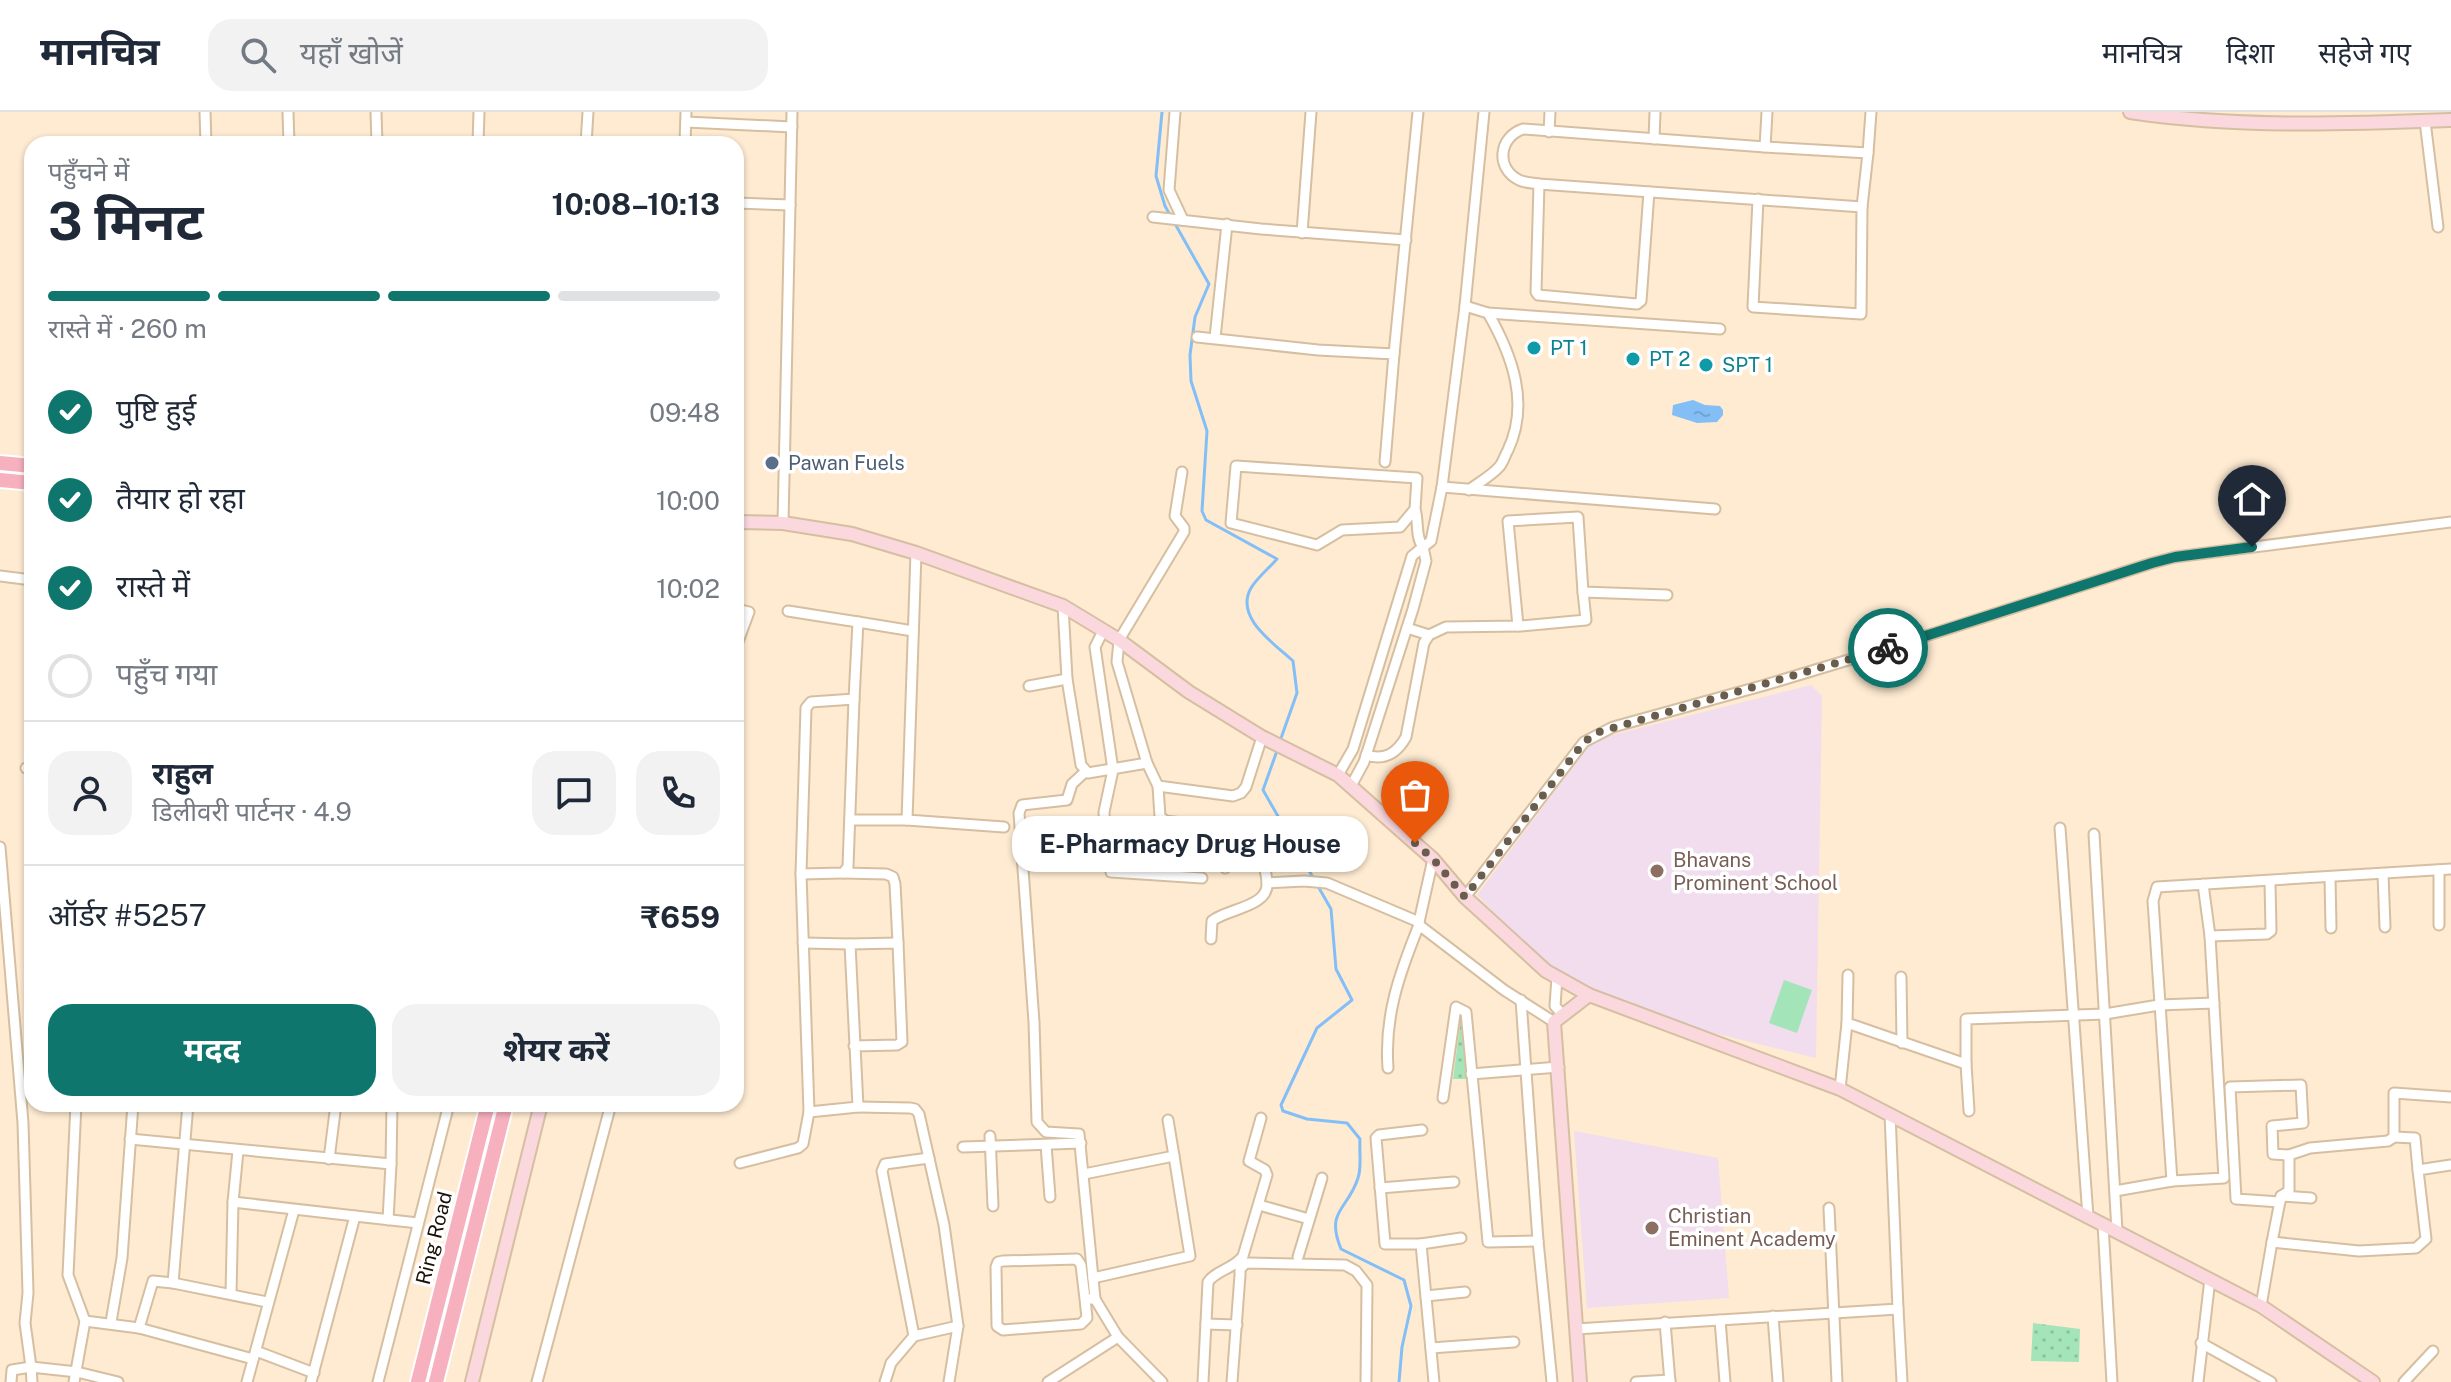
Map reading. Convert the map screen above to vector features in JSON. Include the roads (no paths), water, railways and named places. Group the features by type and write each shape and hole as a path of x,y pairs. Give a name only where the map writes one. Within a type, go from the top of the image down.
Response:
{"main road":[{"path":"0,463 24,465"},
{"path":"0,480 24,482"},
{"name":"Ring Road","path":"418,1382 486,1112"},
{"name":"Ring Road","path":"436,1382 504,1112"}],"street":[{"path":"205,112 206,136"},
{"path":"288,112 289,136"},
{"path":"376,112 377,136"},
{"path":"478,136 479,112"},
{"path":"586,136 588,112"},
{"path":"783,523 792,112"},
{"path":"1175,112 1169,190 1175,219"},
{"path":"1302,233 1311,112"},
{"path":"1385,462 1418,112"},
{"path":"1338,775 1353,749 1412,556 1431,541 1442,487 1465,306 1484,112"},
{"path":"1549,132 1550,112"},
{"path":"1654,139 1655,112"},
{"path":"1765,147 1767,112"},
{"path":"1758,199 1753,307 1861,314 1862,207 1871,112"},
{"path":"2130,112 2163,117 2303,124 2451,120"},
{"path":"686,117 792,127"},
{"path":"2425,121 2438,227"},
{"path":"1862,207 1539,184 1515,178 1507,170 1502,150 1513,133 1523,129 1868,153"},
{"path":"1481,147 1502,150"},
{"path":"1539,184 1538,295 1637,304 1641,301 1649,192"},
{"path":"744,203 790,205"},
{"path":"1153,217 1302,233 1406,240"},
{"path":"1215,338 1227,224"},
{"path":"1465,306 1488,313 1720,329"},
{"path":"1469,490 1500,467 1515,435 1517,378 1506,344 1488,313"},
{"path":"1197,337 1318,350 1394,354"},
{"path":"1351,786 1366,755 1426,561 1423,547 1417,540 1417,478 1236,466 1231,523 1317,545 1342,530 1400,527 1415,509"},
{"path":"1182,472 1175,516 1184,532 1119,640 1117,662 1147,763 1158,786 1162,819 1215,830 1225,868"},
{"path":"1442,487 1715,509"},
{"path":"1366,755 1374,758 1392,754 1399,750 1406,737 1424,643 1429,635 1446,627 1518,626 1586,620 1578,517 1508,521 1518,626"},
{"path":"744,522 783,523 852,534 916,553 1063,606 1119,640 1189,692 1263,738 1338,775 1433,859 1465,897 1546,971 1589,995 1840,1089 2261,1306 2373,1382"},
{"path":"1465,897 1584,742 1613,727 1839,663 2175,557 2451,522"},
{"path":"907,820 916,553"},
{"path":"0,576 24,579"},
{"path":"1583,592 1667,595"},
{"path":"1063,606 1067,679 1077,744 1085,772"},
{"path":"788,611 913,631"},
{"path":"843,873 848,867 858,622"},
{"path":"1407,628 1429,635"},
{"path":"1103,631 1095,647 1113,770 1104,812 1111,872 1202,878"},
{"path":"1029,686 1067,679"},
{"path":"740,1163 803,1144 809,1112 801,874 806,708 811,702 854,699"},
{"path":"1158,786 1233,796 1241,793 1246,787 1263,738"},
{"path":"1147,763 1085,772 1072,784 1067,800 1022,805 1019,827 1034,1022 1037,1122 1046,1132 1079,1134 1093,1278 1090,1299 1087,1318 1081,1324 1003,1330 997,1326 998,1262 1077,1259 1090,1299 1118,1337 1162,1382"},
{"path":"850,820 907,820 1004,827"},
{"path":"2060,828 2088,1217"},
{"path":"2094,834 2117,1231"},
{"path":"1211,939 1212,921 1259,899 1267,889 1258,846"},
{"path":"0,847 23,1123 28,1293 25,1323 32,1382"},
{"path":"1388,1068 1386,1039 1393,996 1419,924 1433,859"},
{"path":"2172,1181 2154,890 2161,885 2270,882 2451,869"},
{"path":"2439,870 2439,925"},
{"path":"801,874 886,874 893,877 902,1042 897,1045 854,1046"},
{"path":"2383,874 2385,927"},
{"path":"2330,878 2331,928"},
{"path":"1267,883 1316,882 1419,924 1521,1000 1558,1019"},
{"path":"2210,936 2267,934 2271,931 2270,882"},
{"path":"2115,1191 2172,1181 2224,1178 2210,936 2203,884"},
{"path":"803,943 898,943"},
{"path":"850,944 858,1107"},
{"path":"1840,1089 1848,975"},
{"path":"1557,977 1555,1006 1580,1382"},
{"path":"1901,977 1902,1043"},
{"path":"1558,1019 1589,995"},
{"path":"1521,1000 1538,1241 1552,1382"},
{"path":"1969,1111 1966,1019 2105,1014 2159,1005 2214,1003"},
{"path":"1443,1098 1456,1007 1466,1012 1488,1242 1538,1241"},
{"path":"1847,1023 1966,1064"},
{"path":"1471,1074 1559,1067"},
{"path":"18,1073 24,1073"},
{"path":"2272,1242 2359,1251 2416,1248 2426,1239 2415,1138 2394,1137 2388,1141 2310,1148 2289,1155 2273,1154 2272,1126 2303,1123 2301,1085 2230,1087 2236,1199 2311,1198"},
{"path":"2394,1137 2394,1093 2451,1097"},
{"path":"809,1112 858,1107 915,1109 919,1114 944,1225 958,1326 949,1382"},
{"path":"75,1377 85,1321 68,1275 76,1112"},
{"path":"111,1322 122,1258 132,1112"},
{"path":"173,1283 187,1112"},
{"path":"329,1159 335,1112"},
{"path":"388,1220 392,1112"},
{"path":"378,1382 447,1112"},
{"path":"472,1382 539,1112"},
{"path":"537,1382 609,1112"},
{"path":"1890,1114 1902,1382"},
{"path":"1203,1382 1208,1282 1214,1275 1237,1265 1243,1256 1267,1172 1249,1161 1261,1118"},
{"path":"1093,1278 1190,1256 1168,1120"},
{"path":"1422,1130 1379,1135 1376,1138 1385,1244 1421,1244 1461,1238"},
{"path":"130,1139 391,1164"},
{"path":"963,1147 990,1141 1046,1145 1081,1143"},
{"path":"990,1141 993,1206"},
{"path":"1046,1145 1050,1197"},
{"path":"231,1294 233,1202 238,1151"},
{"path":"2261,1306 2281,1199 2289,1191 2289,1155"},
{"path":"1084,1174 1174,1156"},
{"path":"914,1336 882,1171 885,1164 929,1158"},
{"path":"2418,1170 2451,1165"},
{"path":"1298,1257 1322,1178"},
{"path":"1380,1188 1454,1182"},
{"path":"233,1202 418,1223"},
{"path":"1259,1205 1309,1219"},
{"path":"1829,1208 1837,1382"},
{"path":"247,1382 294,1210"},
{"path":"85,1321 111,1322 255,1355 312,1377 355,1216"},
{"path":"2103,1224 2112,1382"},
{"path":"1421,1244 1434,1382"},
{"path":"1232,1382 1240,1269 1246,1263 1351,1267 1362,1276 1367,1285 1366,1382"},
{"path":"2198,1382 2210,1279"},
{"path":"139,1328 153,1281 267,1302"},
{"path":"1426,1296 1465,1292"},
{"path":"1576,1329 1898,1309"},
{"path":"1773,1316 1778,1382"},
{"path":"1720,1320 1725,1382"},
{"path":"1636,1382 1670,1381 1665,1322"},
{"path":"1206,1324 1237,1325"},
{"path":"885,1382 891,1363 914,1336 958,1326"},
{"path":"1048,1382 1118,1337"},
{"path":"1431,1348 1514,1342"},
{"path":"2201,1343 2252,1377 2271,1382"},
{"path":"2404,1382 2433,1351"},
{"path":"11,1382 12,1370 31,1367 118,1382"}],"water":[{"path":"1693,400 1720,406 1723,415 1717,422 1697,423 1672,415 1673,405"}],"waterway":[{"path":"1162,112 1156,176 1165,206 1209,284 1195,317 1190,355 1191,381 1207,431 1202,511 1206,520 1277,559 1254,584 1247,599 1252,620 1293,661 1297,693 1280,741"},
{"path":"1278,748 1263,790 1331,909 1336,969 1352,1000 1317,1028 1281,1105 1283,1111 1307,1119 1347,1123 1360,1139 1359,1174 1337,1218 1337,1236 1341,1249 1404,1280 1411,1306 1402,1347 1399,1382"}],"place":[{"name":"PT 1","path":"1534,348"},
{"name":"PT 2","path":"1633,359"},
{"name":"SPT 1","path":"1706,365"},
{"name":"Pawan Fuels","path":"772,463"},
{"name":"E-Pharmacy Drug House","path":"1415,843"},
{"name":"Bhavans Prominent School","path":"1657,871"},
{"name":"Christian Eminent Academy","path":"1652,1228"}]}
